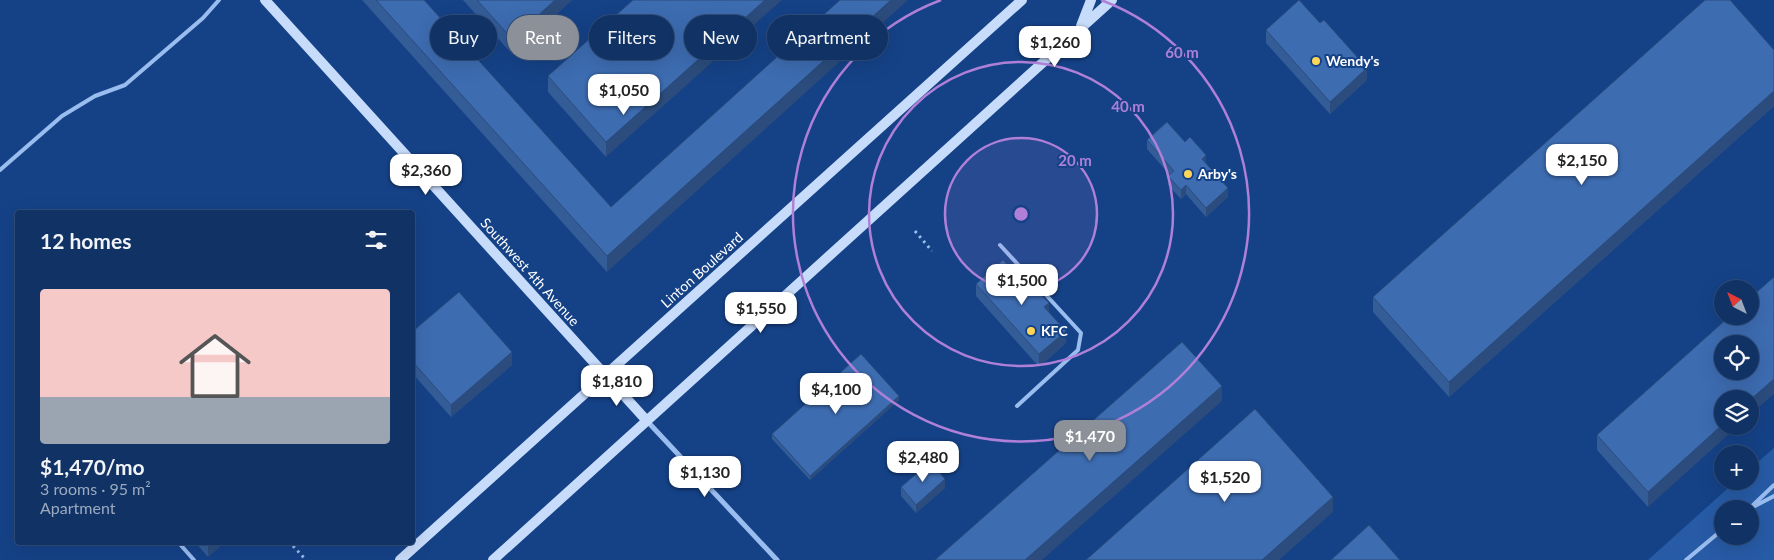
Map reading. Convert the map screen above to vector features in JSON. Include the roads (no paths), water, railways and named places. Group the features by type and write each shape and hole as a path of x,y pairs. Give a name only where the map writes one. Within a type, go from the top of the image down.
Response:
{"main road":[{"name":"Southwest 4th Avenue","path":"265,0 647,421"},
{"name":"Linton Boulevard","path":"400,560 1022,0"},
{"path":"1080,29 1091,0"},
{"path":"493,560 1112,0"}],"street":[{"name":"Southwest 4th Avenue","path":"647,421 777,560"}],"lane":[{"path":"0,170 62,116 95,96 125,85 203,18 219,0"},
{"path":"1000,245 1081,333 1078,350 1017,406"},
{"path":"1758,500 1774,485"},
{"path":"1759,504 1774,496"},
{"path":"1686,560 1714,537"},
{"path":"181,545 194,560"}],"place":[{"name":"Wendy's","path":"1316,61"},
{"name":"Arby's","path":"1188,174"},
{"name":"KFC","path":"1031,331"}]}
